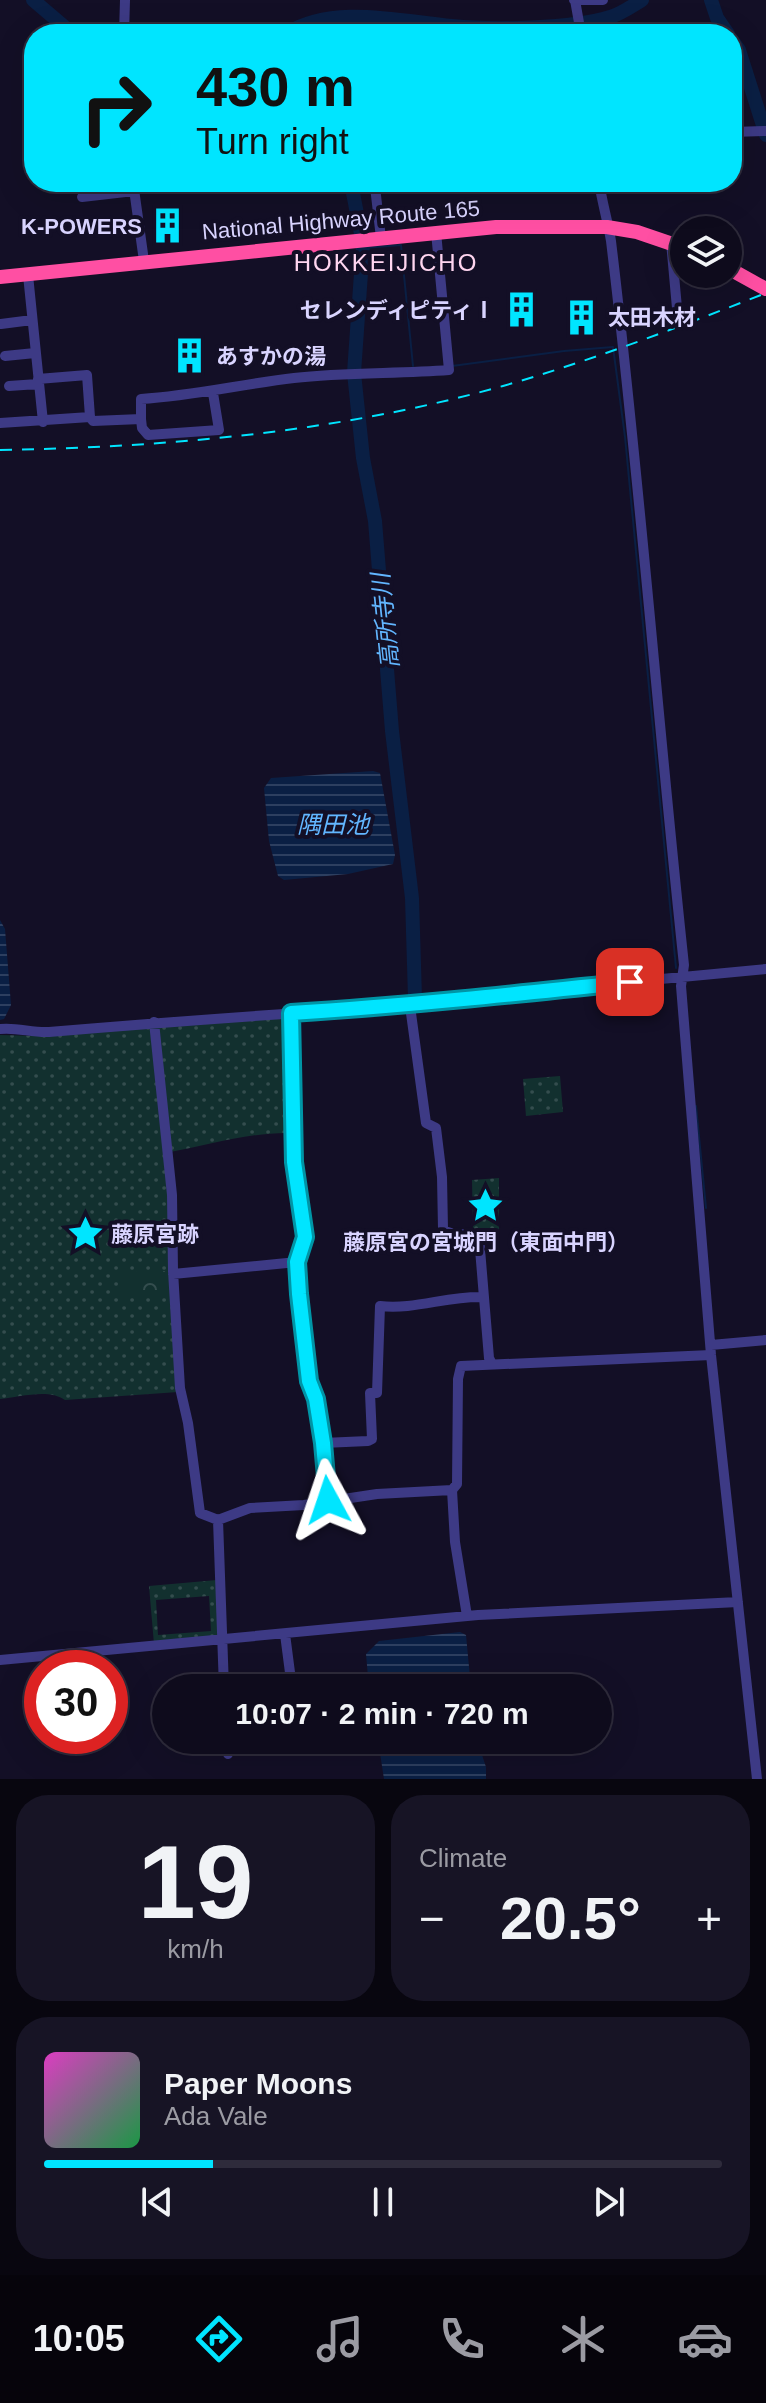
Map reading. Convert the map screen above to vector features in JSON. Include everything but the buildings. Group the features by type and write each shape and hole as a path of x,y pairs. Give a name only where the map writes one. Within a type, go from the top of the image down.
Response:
{"highway":[{"name":"National Highway Route 165","path":"0,277 436,232 556,225 607,227 670,243"},
{"path":"742,276 766,289"}],"street":[{"path":"124,24 125,0"},
{"path":"579,24 576,3 603,0"},
{"path":"742,132 763,131"},
{"path":"82,197 108,192"},
{"path":"135,192 144,261"},
{"path":"376,192 381,238"},
{"path":"601,192 610,236 637,468 658,720 684,965 682,977 711,1350 757,1779"},
{"path":"213,393 219,430 148,435 142,428 141,399 213,393 218,389 293,378 449,370 436,232"},
{"path":"28,275 43,422"},
{"path":"677,288 677,308"},
{"path":"1,324 32,320"},
{"path":"5,356 35,353"},
{"path":"9,386 87,375 90,417 93,421 141,419"},
{"path":"0,423 90,417"},
{"path":"0,1029 43,1032 410,1006 766,969"},
{"path":"410,1006 426,1123 436,1128 442,1177 443,1229 447,1233 479,1237 482,1297 492,1364"},
{"path":"291,1013 294,1162 305,1237 297,1262 309,1381 316,1399 328,1500"},
{"path":"154,1022 172,1195 180,1388 200,1513 218,1520 250,1508 304,1505 377,1494 452,1490"},
{"path":"173,1274 297,1262"},
{"path":"323,1443 372,1439 370,1393 377,1393 380,1306 482,1297"},
{"path":"467,1616 455,1542 452,1490 457,1484 458,1379 461,1366 574,1363 711,1350 766,1340"},
{"path":"218,1520 223,1674"},
{"path":"0,1660 467,1616 738,1602"},
{"path":"285,1634 290,1674"}],"green space":[{"name":"藤原宮跡","path":"285,1018 289,1021 291,1133 243,1137 165,1153 178,1392 65,1400 51,1394 0,1399 0,1035 41,1036"},
{"path":"560,1076 563,1112 526,1116 523,1079"},
{"name":"藤原宮の宮城門（東面中門）","path":"499,1178 499,1235 482,1236 473,1232 472,1180"},
{"path":"153,1270 171,1272 173,1294 121,1298 119,1274"},
{"path":"217,1580 217,1638 154,1644 149,1586","holes":["209,1596 211,1631 158,1635 156,1600"]}],"water":[{"name":"隅田池","path":"380,773 395,855 393,864 348,874 284,880 278,876 269,841 264,788 271,778"},
{"path":"0,920 5,929 11,1005 4,1019 0,1020"},
{"path":"460,1632 466,1635 470,1674 368,1674 366,1654 379,1641"},
{"path":"380,1754 482,1754 486,1767 486,1779 384,1779"}],"waterway":[{"path":"33,0 61,24"},
{"path":"570,24 610,17 642,0"},
{"path":"711,0 721,24"},
{"path":"307,24 345,17 436,24"},
{"path":"742,59 766,135"},
{"name":"高所寺川","path":"353,192 361,234"},
{"name":"高所寺川","path":"363,245 354,373 363,458 375,521 392,731 412,898 415,998"},
{"path":"363,248 401,245 413,366"},
{"path":"452,366 613,347 625,437 676,968"},
{"path":"696,1106 706,1208"}],"railway":[{"path":"0,450 191,441 317,426 379,415 537,376 766,293"}],"place":[{"name":"K-POWERS","path":"168,226"},
{"name":"セレンディピティⅠ","path":"521,310"},
{"name":"太田木材","path":"582,317"},
{"name":"あすかの湯","path":"190,356"},
{"name":"藤原宮の宮城門（東面中門）","path":"486,1206"},
{"name":"藤原宮跡","path":"85,1234"}],"district":[{"name":"HOKKEIJICHO","path":"386,262"}],"route":[{"path":"328,1500 323,1443 316,1399 309,1381 301,1323 297,1262 302,1251 305,1226 294,1162 291,1013 420,1005 451,999 630,982"}]}
